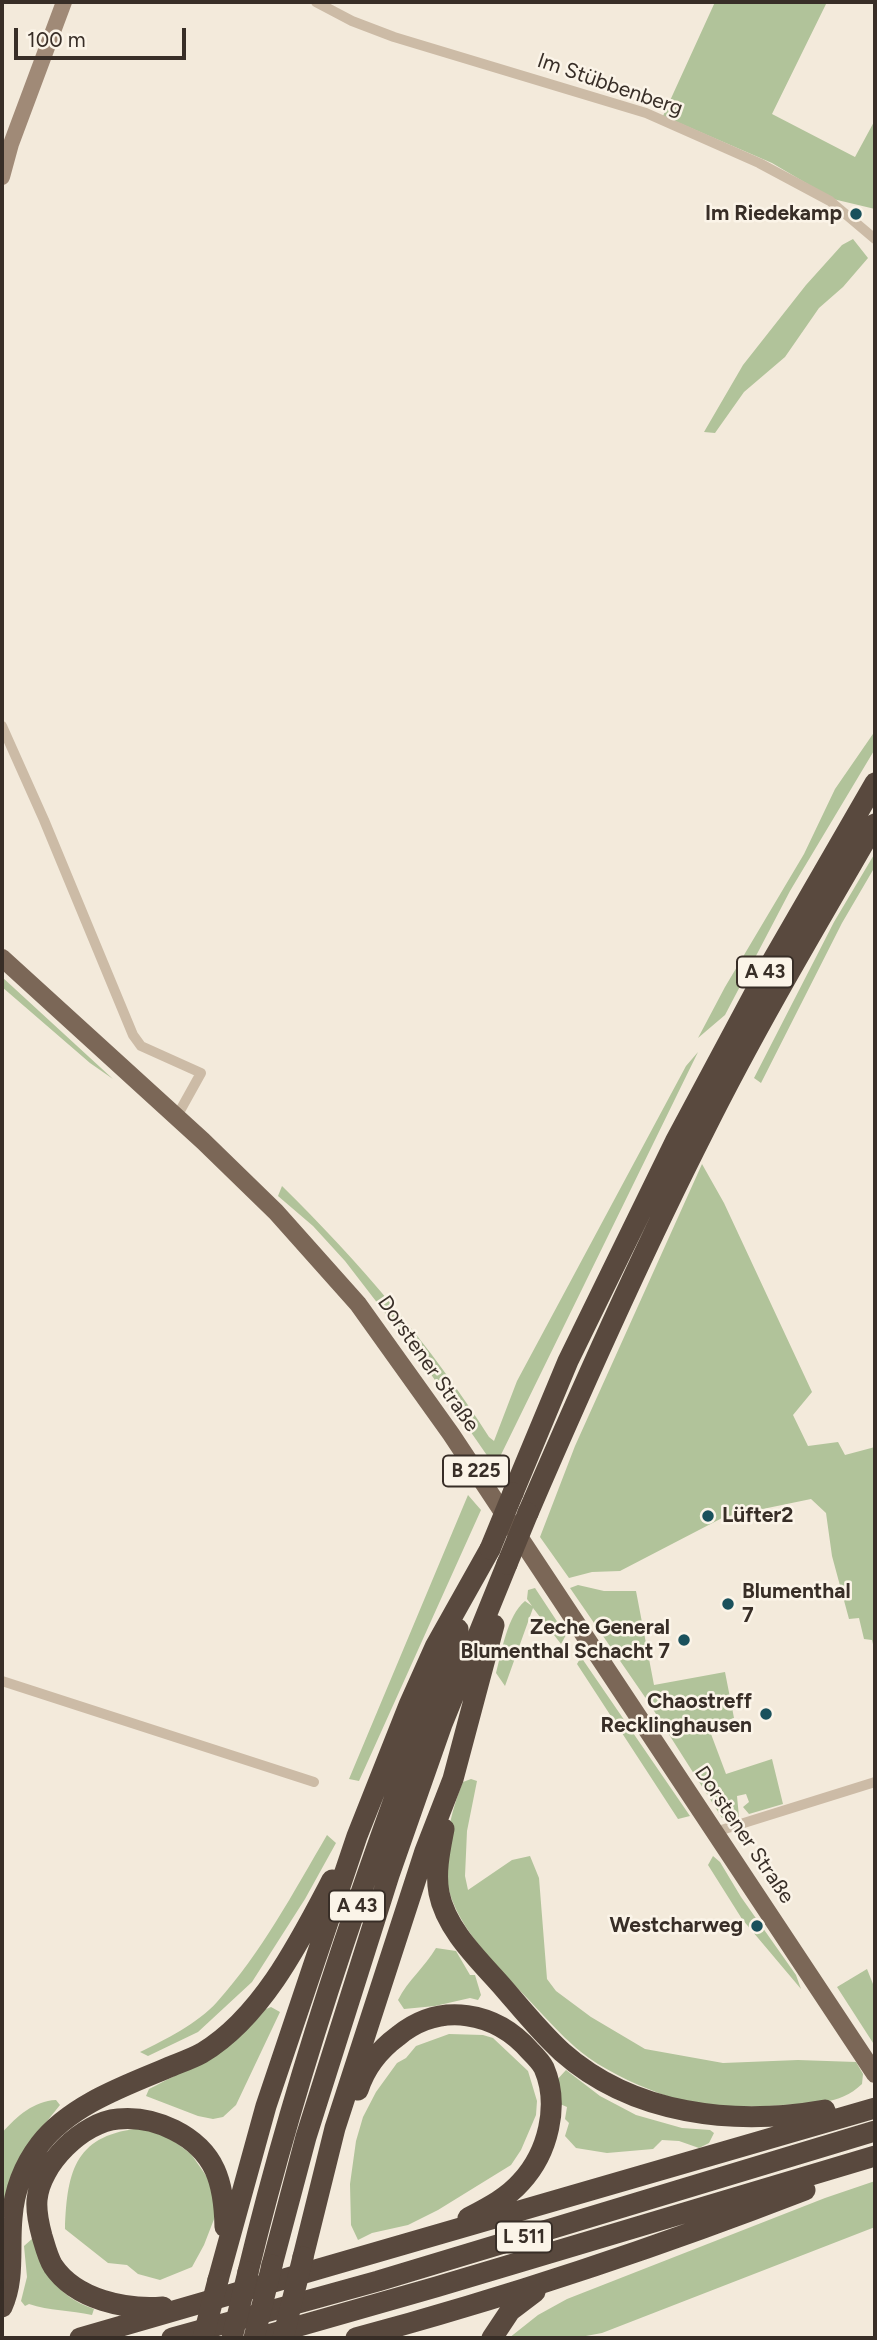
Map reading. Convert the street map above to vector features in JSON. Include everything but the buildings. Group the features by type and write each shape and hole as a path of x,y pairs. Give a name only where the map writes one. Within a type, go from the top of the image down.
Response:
{"highway":[{"name":"A 43","path":"232,2338 317,2025 418,1732 513,1493 568,1360 676,1142 761,981 875,783"},
{"name":"A 43","path":"255,2338 306,2137 389,1875 442,1724 507,1564 605,1334 706,1126 875,824"},
{"path":"203,2338 285,2044 357,1836 430,1658 490,1549"},
{"path":"283,2338 328,2153 425,1851 453,1780 487,1657 507,1564"},
{"path":"453,1780 454,1796 438,1859 440,1894 454,1927 539,2028 585,2070 639,2099 696,2113 785,2115 875,2100"},
{"path":"2,2307 8,2294 16,2194 29,2161 41,2142 58,2125 97,2099 199,2055 224,2039 268,1990 301,1939 357,1836"},
{"path":"310,2228 363,2074 384,2046 408,2027 430,2018 454,2015 483,2018 518,2038 543,2066 550,2093 546,2142 522,2181 509,2192 490,2206 432,2238"},
{"path":"80,2338 875,2108"},
{"path":"197,2304 152,2308 119,2305 80,2290 65,2280 53,2265 37,2217 37,2198 46,2171 57,2155 78,2135 114,2119 136,2118 159,2123 181,2134 206,2152 218,2174 225,2198 226,2248"},
{"name":"L 511","path":"172,2338 378,2281 875,2131"},
{"path":"356,2338 586,2270 747,2213 840,2176 875,2158"},
{"name":"L 511","path":"255,2338 875,2158"},
{"path":"492,2338 510,2311 532,2292 586,2270"}],"main road":[{"name":"Dorstener Straße","path":"2,958 203,1141 276,1212 358,1304 451,1434 875,2074"}],"street":[{"path":"2,177 11,144 64,2"},
{"name":"Im Stübbenberg","path":"316,2 352,21 394,37 646,113 759,163 830,201 875,239"},
{"path":"2,726 133,1035 141,1046 201,1073 176,1118"},
{"path":"2,1681 314,1782"},
{"path":"715,1832 875,1782"}],"green space":[{"path":"715,2 827,2 772,114 855,157 875,120 875,209 833,199 772,163 663,116"},
{"path":"853,239 868,258 843,287 819,308 785,357 744,392 715,433 704,432 743,365 806,285 842,245"},
{"path":"875,731 875,749 790,891 725,1015 698,1038 804,854 835,789"},
{"path":"875,853 873,870 842,923 761,1083 754,1078 834,922"},
{"path":"2,977 113,1079 90,1063 2,987"},
{"path":"698,1052 495,1467 419,1357 345,1261 313,1226 278,1196 282,1186 339,1244 393,1306 494,1441 517,1381 686,1066"},
{"path":"702,1164 724,1203 812,1392 793,1415 808,1446 838,1442 845,1455 875,1447 875,1653 872,1640 864,1639 859,1618 849,1619 832,1556 826,1513 811,1499 724,1517 620,1571 592,1572 569,1578 540,1537 575,1446"},
{"path":"468,1495 481,1510 359,1781 349,1779"},
{"path":"578,1585 604,1591 636,1591 654,1685 725,1672 734,1718 708,1726 726,1774 772,1759 783,1804 749,1814 743,1807 749,1802 746,1794 737,1796 739,1817 722,1818 649,1703 570,1588"},
{"path":"535,1588 566,1635 561,1644 533,1608 505,1686 496,1673 506,1634 519,1607 525,1601 532,1606 527,1599 528,1590"},
{"path":"581,1657 690,1816 678,1819 577,1664"},
{"path":"471,1779 477,1781 467,1831 465,1876 468,1890 512,1860 530,1856 539,1878 547,1979 556,1991 591,2017 645,2049 723,2063 798,2060 856,2062 863,2074 862,2084 844,2096 824,2102 754,2106 711,2105 670,2097 649,2089 608,2070 582,2053 500,1970 472,1936 452,1900 446,1869 449,1831 463,1782"},
{"path":"327,1835 336,1843 305,1899 252,1982 198,2032 148,2056 140,2052 191,2024 217,2002 263,1942"},
{"path":"713,1856 720,1862 741,1897 796,1975 801,1989 742,1919 708,1865"},
{"path":"436,1948 456,1951 470,1975 475,1975 481,1995 478,2000 470,1998 435,2006 404,2009 398,2000"},
{"path":"867,1969 875,1989 875,2046 837,1987"},
{"path":"271,2007 280,2012 236,2105 223,2117 213,2119 198,2116 146,2096 149,2089 226,2045"},
{"path":"449,2034 493,2038 528,2071 537,2101 536,2115 521,2150 511,2165 438,2210 408,2225 372,2233 358,2240 351,2225 350,2184 356,2141 363,2117 376,2092 397,2063 406,2058 416,2046"},
{"path":"566,2070 600,2096 636,2115 682,2128 710,2130 714,2133 709,2143 699,2148 679,2141 662,2140 653,2149 607,2153 576,2148 565,2136 569,2123 565,2119 567,2107 560,2104 555,2082"},
{"path":"56,2100 60,2105 35,2136 2,2278 2,2133 26,2110 40,2103"},
{"path":"143,2128 171,2139 191,2154 214,2187 216,2214 192,2267 160,2280 138,2274 127,2265 108,2263 65,2229 69,2189 80,2158 89,2147 103,2138"},
{"path":"875,2181 875,2227 602,2333 575,2338 509,2338 538,2315 567,2299"},
{"path":"33,2238 54,2282 70,2297 94,2309 92,2315 29,2304 25,2306 21,2301 27,2277 24,2246"}],"place":[{"name":"Im Riedekamp","path":"856,214"},
{"name":"Lüfter2","path":"708,1516"},
{"name":"Blumenthal 7","path":"728,1604"},
{"name":"Zeche General Blumenthal Schacht 7","path":"684,1640"},
{"name":"Chaostreff Recklinghausen","path":"766,1714"},
{"name":"Westcharweg","path":"757,1926"}]}
